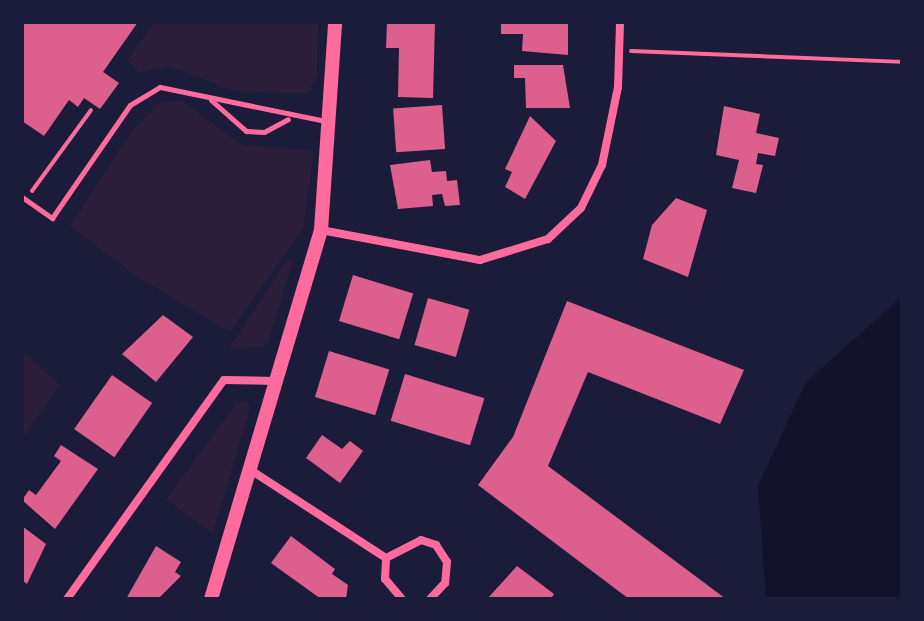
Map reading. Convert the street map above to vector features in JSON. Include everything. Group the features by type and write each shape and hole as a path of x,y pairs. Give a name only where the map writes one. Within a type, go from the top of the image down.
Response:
{"street":[{"path":"211,599 321,230 331,121 335,22"},
{"path":"321,230 480,260 548,239 581,208 602,165 618,87 620,22"},
{"path":"67,599 224,380 275,381"},
{"path":"249,469 386,558"},
{"path":"386,558 415,541 440,548 447,578 430,599"},
{"path":"386,558 385,579 402,599"}],"lane":[{"path":"24,198 52,218 143,94 178,87 210,99 288,119 331,121"},
{"path":"210,99 246,131 264,132 288,119"}],"path":[{"path":"636,51 902,62"},
{"path":"24,198 91,110"}],"shaded area":[{"path":"154,22 318,22 317,76 308,93 277,93 234,91 169,66 139,73 127,60"},
{"path":"182,101 242,145 314,151 303,229 230,332 128,271 123,277 127,269 70,226 131,132 159,103"},
{"path":"287,260 293,262 267,346 229,349"},
{"path":"902,297 902,599 766,599 758,486 806,382"},
{"path":"22,351 60,385 22,438"},
{"path":"248,401 250,408 213,533 166,500 237,402"}],"building":[{"path":"22,22 138,22 103,72 119,83 100,109 84,98 78,107 69,100 44,136 22,121"},
{"path":"387,22 435,22 433,98 398,97 399,48 386,48"},
{"path":"501,22 568,22 568,55 522,51 523,34 501,34"},
{"path":"514,65 563,65 570,108 526,108 525,78 514,78"},
{"path":"442,105 445,149 396,152 393,108"},
{"path":"724,106 760,114 756,133 779,138 775,156 758,153 756,164 763,165 756,193 732,188 739,160 716,155"},
{"path":"530,116 556,141 525,199 505,187 512,172 505,169"},
{"path":"430,160 432,172 446,171 447,181 457,180 460,205 445,206 442,194 432,195 433,206 398,209 390,165"},
{"path":"676,198 707,210 688,277 643,259 652,225"},
{"path":"353,275 413,293 399,339 339,321"},
{"path":"428,298 469,310 456,357 414,345"},
{"path":"567,301 744,370 720,424 588,372 548,466 726,599 629,599 478,485 513,437"},
{"path":"163,315 193,337 156,382 122,354"},
{"path":"329,351 389,369 375,415 315,397"},
{"path":"405,374 484,398 470,445 391,421"},
{"path":"112,375 152,403 114,457 74,429"},
{"path":"322,435 342,449 350,441 363,451 340,483 306,458"},
{"path":"61,445 98,469 55,529 22,500 29,490 36,495 61,461 54,456"},
{"path":"22,526 46,544 27,584 22,580"},
{"path":"291,536 335,569 332,574 348,585 346,599 321,599 271,563"},
{"path":"156,546 181,562 175,572 181,576 158,599 126,599"},
{"path":"517,566 554,594 551,599 487,599"}]}
